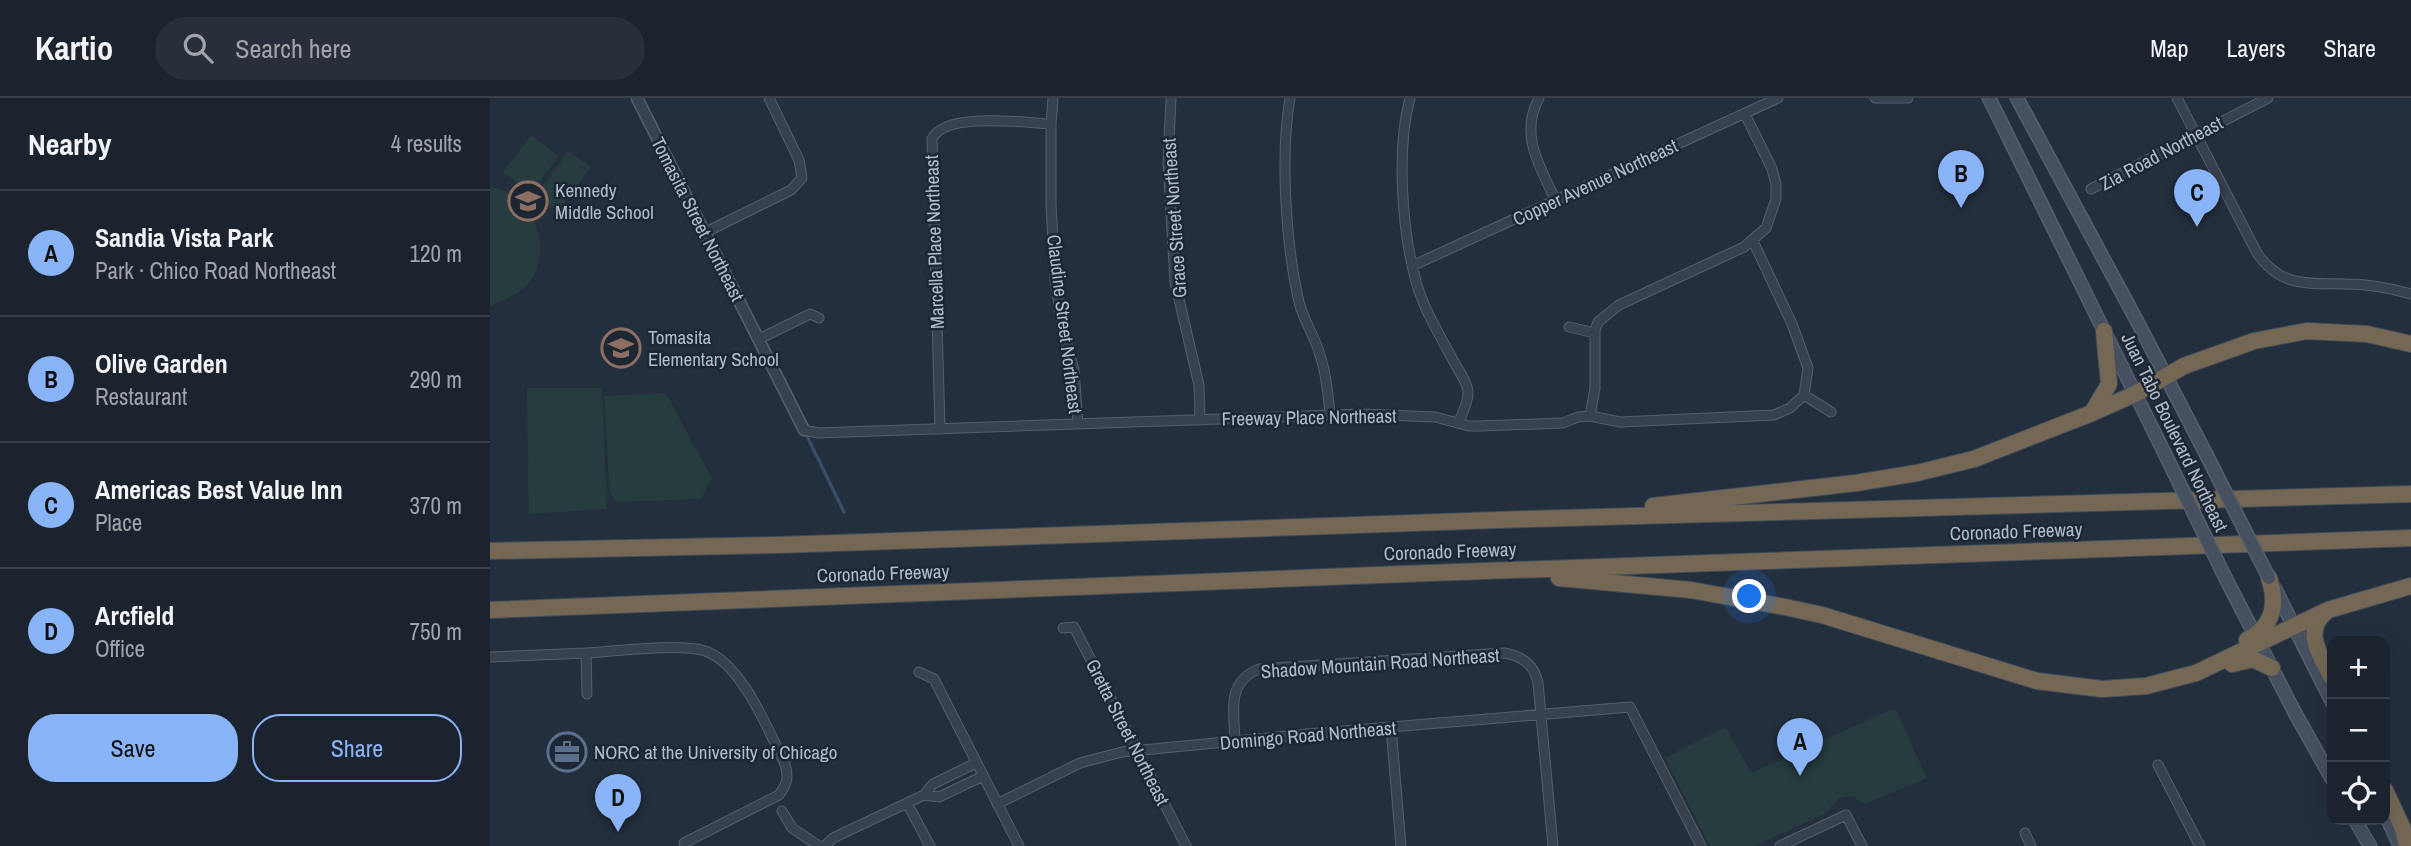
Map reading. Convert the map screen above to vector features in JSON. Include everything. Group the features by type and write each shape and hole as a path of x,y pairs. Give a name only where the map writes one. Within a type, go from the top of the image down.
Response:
{"highway":[{"path":"2092,413 2109,384 2104,331"},
{"path":"1529,519 1806,490 1917,473 1974,458 2092,413 2204,358 2254,341 2307,331 2367,334 2411,344"},
{"name":"Coronado Freeway","path":"490,551 790,545 1529,519 2411,494"},
{"name":"Coronado Freeway","path":"490,610 2411,538"},
{"path":"1402,574 1576,578 1691,590 1822,615 2027,678 2065,686 2113,689 2156,684 2206,669 2257,639 2328,610 2411,586"},
{"path":"2257,639 2273,611 2274,594 2269,578"},
{"path":"2327,668 2314,635 2316,622 2328,610"},
{"path":"2065,686 2075,693 2126,694 2179,684 2243,660 2253,659 2272,668"},
{"path":"2390,801 2403,829 2407,846"}],"main road":[{"name":"Juan Tabo Boulevard Northeast","path":"1989,98 2226,579 2327,770"},
{"name":"Juan Tabo Boulevard Northeast","path":"2017,98 2166,377 2330,699"},
{"path":"2358,825 2370,846"},
{"path":"2390,825 2400,846"}],"street":[{"name":"Tomasita Street Northeast","path":"637,98 804,430"},
{"path":"706,232 791,190 802,178 799,160 769,98"},
{"name":"Claudine Street Northeast","path":"1054,98 1051,124 1051,204 1055,279 1062,326 1074,370 1078,424"},
{"name":"Grace Street Northeast","path":"1171,98 1168,162 1174,271 1180,310 1199,385 1199,420"},
{"path":"1290,98 1286,141 1289,244 1300,304 1319,351 1328,386 1330,415"},
{"path":"1410,98 1403,162 1408,250 1427,309 1467,386 1467,401 1459,422"},
{"path":"1539,98 1532,116 1530,138 1532,150 1556,201"},
{"name":"Copper Avenue Northeast","path":"1412,267 1778,98"},
{"path":"1875,98 1908,98"},
{"path":"2177,98 2257,253 2276,273 2300,283 2364,285 2411,294"},
{"name":"Zia Road Northeast","path":"2091,190 2268,98"},
{"path":"1590,416 1595,388 1595,333 1598,322 1619,305 1753,241 1766,228 1776,199 1776,184 1772,169 1745,114"},
{"name":"Marcella Place Northeast","path":"940,429 933,134 944,128 977,121 1051,124"},
{"path":"1753,241 1806,358 1808,377 1804,395 1831,412"},
{"path":"759,339 810,314 819,318"},
{"path":"1569,327 1595,333"},
{"name":"Freeway Place Northeast","path":"804,430 818,433 1409,414 1480,426 1563,423 1590,416 1620,422 1774,415 1790,408 1804,395"},
{"name":"Gretta Street Northeast","path":"1063,628 1074,627 1186,846"},
{"path":"490,657 692,648 718,658 738,678 780,753 788,775 787,784 779,795 684,843"},
{"path":"586,653 587,694"},
{"name":"Shadow Mountain Road Northeast","path":"1235,740 1236,689 1246,675 1265,668 1513,654 1527,662 1538,683 1553,846"},
{"path":"919,672 934,678 1019,846"},
{"name":"Domingo Road Northeast","path":"997,804 1080,763 1137,750 1630,707 1701,846"},
{"path":"1391,728 1401,846"},
{"path":"825,846 833,838 924,795 933,784 976,764"},
{"path":"2158,765 2200,846"},
{"path":"924,795 939,796 983,775"},
{"path":"907,803 930,846"},
{"path":"782,811 792,828 819,846"},
{"path":"1780,846 1846,815 1862,846"},
{"path":"2025,833 2031,846"}],"green space":[{"path":"531,135 559,156 531,193 503,172"},
{"path":"568,151 591,167 558,212 536,196"},
{"path":"490,187 505,191 528,211 540,240 540,256 536,271 524,288 490,306"},
{"path":"527,388 602,388 607,509 529,514"},
{"path":"666,393 712,479 701,499 616,502 610,493 604,396"},
{"path":"1890,710 1896,710 1927,778 1865,804 1851,796 1839,798 1824,814 1755,846 1710,846 1665,758 1726,727 1751,773"}],"waterway":[{"path":"805,432 844,512"}],"place":[{"name":"Kennedy Middle School","path":"528,201"},
{"name":"Olive Garden","path":"1961,208"},
{"name":"Americas Best Value Inn","path":"2197,227"},
{"name":"Tomasita Elementary School","path":"621,348"},
{"name":"NORC at the University of Chicago","path":"567,752"},
{"name":"Sandia Vista Park","path":"1800,776"},
{"name":"Arcfield","path":"618,832"}]}
